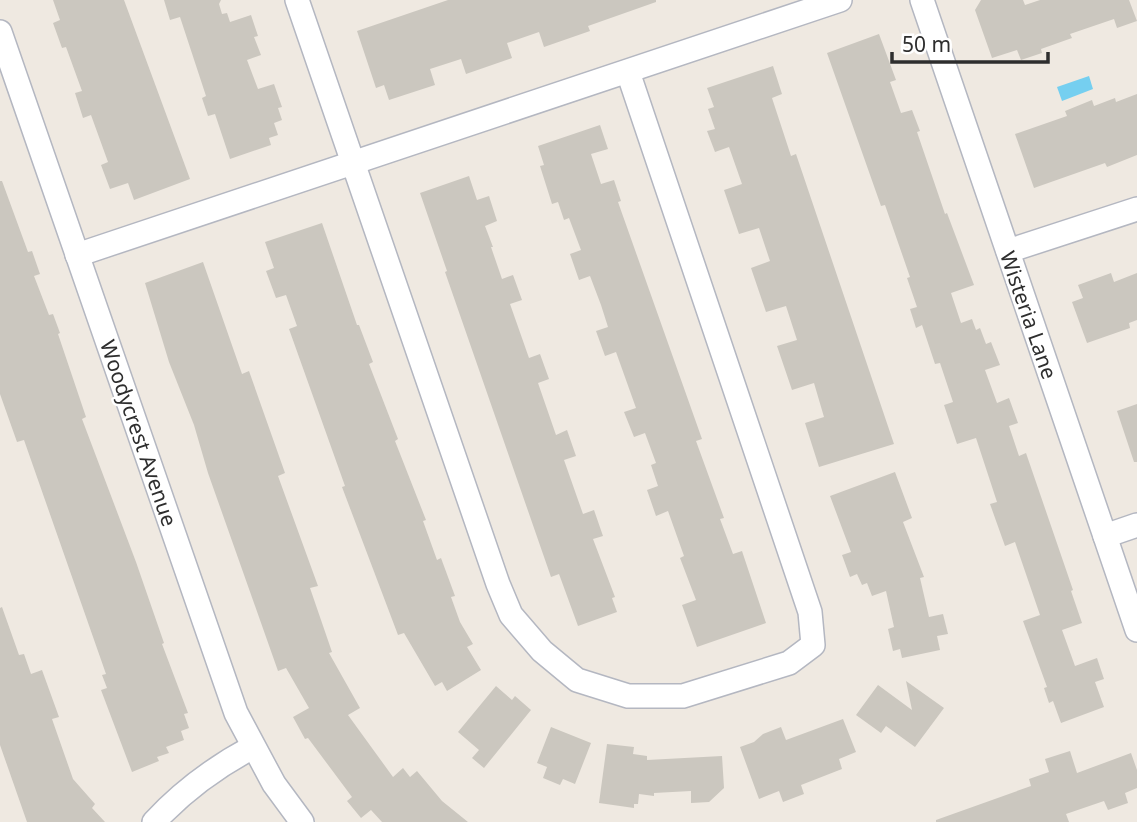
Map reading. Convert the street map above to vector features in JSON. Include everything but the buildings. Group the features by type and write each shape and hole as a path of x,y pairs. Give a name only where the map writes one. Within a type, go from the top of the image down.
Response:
{"street":[{"path":"297,0 511,615 542,651 576,680 628,696 683,696 789,663 813,645 810,612 628,72"},
{"path":"77,256 840,0"},
{"name":"Wisteria Lane","path":"922,0 1137,630"},
{"name":"Woodycrest Avenue","path":"2,41 236,713 274,784 302,822"},
{"path":"1007,251 1137,209"},
{"path":"1105,536 1137,525"},
{"path":"154,822 171,804 253,747"}],"water":[{"path":"1089,76 1093,89 1062,101 1057,87"}]}
